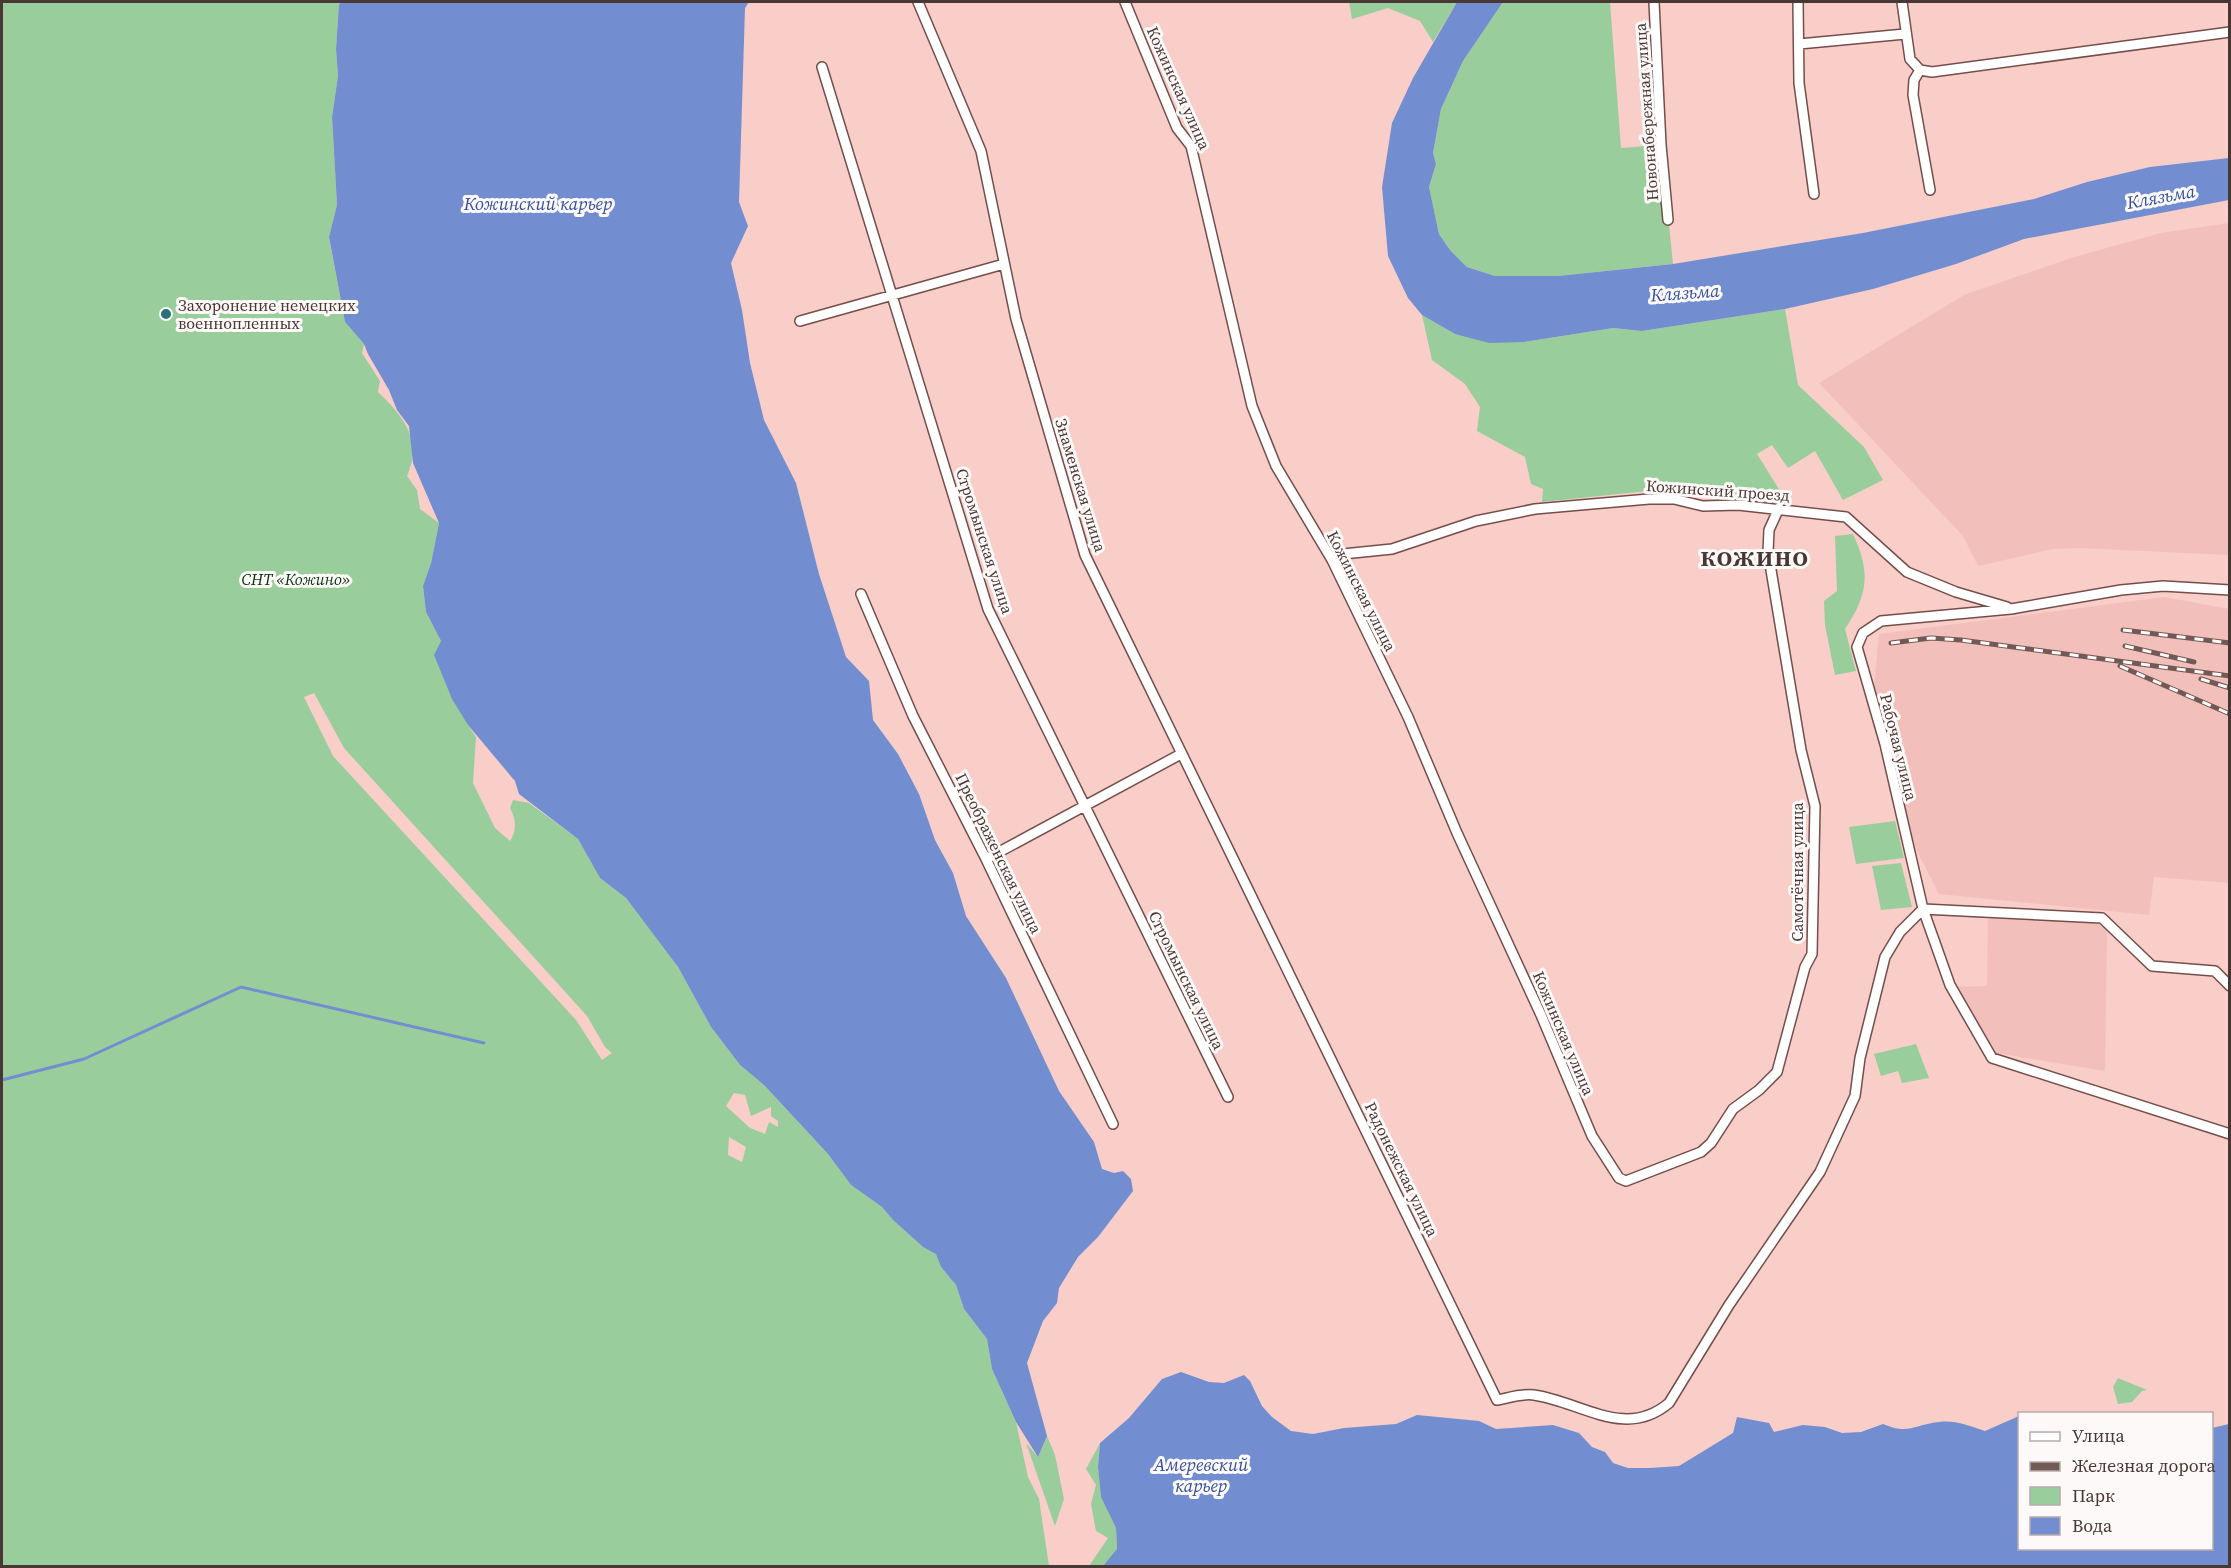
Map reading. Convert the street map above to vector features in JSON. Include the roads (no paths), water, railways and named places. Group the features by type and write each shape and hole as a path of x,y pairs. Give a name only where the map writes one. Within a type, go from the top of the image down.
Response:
{"street":[{"name":"Знаменская улица","path":"918,2 981,151 1016,319 1085,555 1278,953"},
{"name":"Кожинская улица","path":"1125,2 1177,128 1191,146 1252,406 1276,466 1332,560 1408,717 1457,833 1541,1015 1592,1136 1619,1178"},
{"name":"Новонабережная улица","path":"1654,2 1661,145 1668,220"},
{"path":"1798,2 1799,83 1815,194"},
{"path":"1902,2 1910,59 1920,70 1932,72 2229,32"},
{"path":"1799,44 1905,34"},
{"name":"Стромынская улица","path":"822,67 988,609 1228,1097"},
{"path":"1920,70 1914,80 1913,95 1930,190"},
{"path":"800,321 1004,264"},
{"name":"Кожинский проезд","path":"1332,560 1343,554 1392,549 1476,521 1535,509 1648,499 1674,499 1703,506 1779,508 1846,517 1907,572 1956,592 2011,609"},
{"name":"Самотёчная улица","path":"1619,1178 1632,1181 1701,1152 1711,1143 1732,1109 1759,1090 1777,1072 1805,967 1812,954 1815,806 1801,750 1768,552 1769,530 1779,508"},
{"name":"Рабочая улица","path":"2229,590 2163,586 2121,590 2011,609 1881,621 1863,633 1857,647 1885,744 1923,909 1950,985 1992,1058 2229,1134"},
{"name":"Преображенская улица","path":"861,594 913,716 986,859 1113,1124"},
{"path":"986,859 1181,754"},
{"path":"1923,909 2102,918 2152,966 2215,971 2229,986"},
{"name":"Радонежская улица","path":"1278,953 1497,1400 1531,1394 1610,1417 1632,1420 1659,1412 1669,1403 1729,1305 1820,1172 1855,1096 1860,1058 1885,957 1900,932 1923,909"}],"water":[{"name":"Кожинский карьер","path":"343,2 749,2 745,8 739,202 748,226 731,263 742,310 750,363 764,420 796,483 819,574 846,657 869,681 873,720 898,754 919,794 935,840 953,873 966,916 1006,978 1059,1091 1094,1142 1102,1169 1114,1173 1123,1171 1131,1179 1133,1191 1098,1237 1078,1257 1059,1288 1057,1303 1043,1321 1027,1363 1047,1436 1038,1457 1016,1422 992,1369 987,1339 964,1309 956,1285 941,1267 936,1254 923,1247 882,1207 851,1185 828,1154 764,1085 740,1065 711,1027 678,967 626,898 600,878 578,839 519,794 515,781 468,725 452,699 434,655 441,641 426,612 423,586 431,563 439,523 413,463 409,426 397,410 364,344 345,322 329,237 337,205 332,117 338,76 336,49 339,4"},
{"name":"Клязьма","path":"1457,2 1503,2 1463,61 1441,109 1433,153 1436,164 1429,187 1439,234 1450,250 1467,267 1495,276 1558,276 1673,264 1863,233 2034,199 2087,182 2150,167 2229,158 2229,200 2024,239 1956,264 1873,289 1785,309 1642,331 1613,328 1524,342 1489,343 1455,334 1422,315 1408,298 1388,256 1382,187 1392,123 1413,78"},
{"name":"Амеревский карьер","path":"1181,1372 1209,1382 1224,1383 1244,1375 1250,1381 1262,1406 1272,1417 1291,1431 1313,1434 1344,1428 1396,1424 1417,1415 1479,1421 1496,1429 1553,1425 1579,1433 1592,1447 1605,1452 1613,1463 1628,1468 1679,1466 1733,1433 1737,1417 1769,1423 1774,1432 1803,1425 1825,1427 1842,1433 1861,1432 1883,1424 1905,1429 1945,1422 1985,1431 2018,1416 2018,1550 2213,1550 2213,1428 2229,1424 2229,1566 1103,1566 1117,1549 1116,1528 1101,1497 1098,1467 1100,1443 1129,1418 1162,1379"}],"waterway":[{"path":"2,1080 84,1059 241,987 484,1043"}],"railway":[{"path":"2123,630 2230,643"},
{"path":"1891,643 1931,638 1961,640 2230,676"},
{"path":"2125,646 2194,662"},
{"path":"2120,666 2230,714"},
{"path":"2201,679 2230,688"}],"place":[{"name":"Захоронение немецких военнопленных","path":"166,314"}],"district":[{"name":"КОЖИНО","path":"1755,558"}],"park label":[{"name":"СНТ «Кожино»","path":"296,579"}]}
